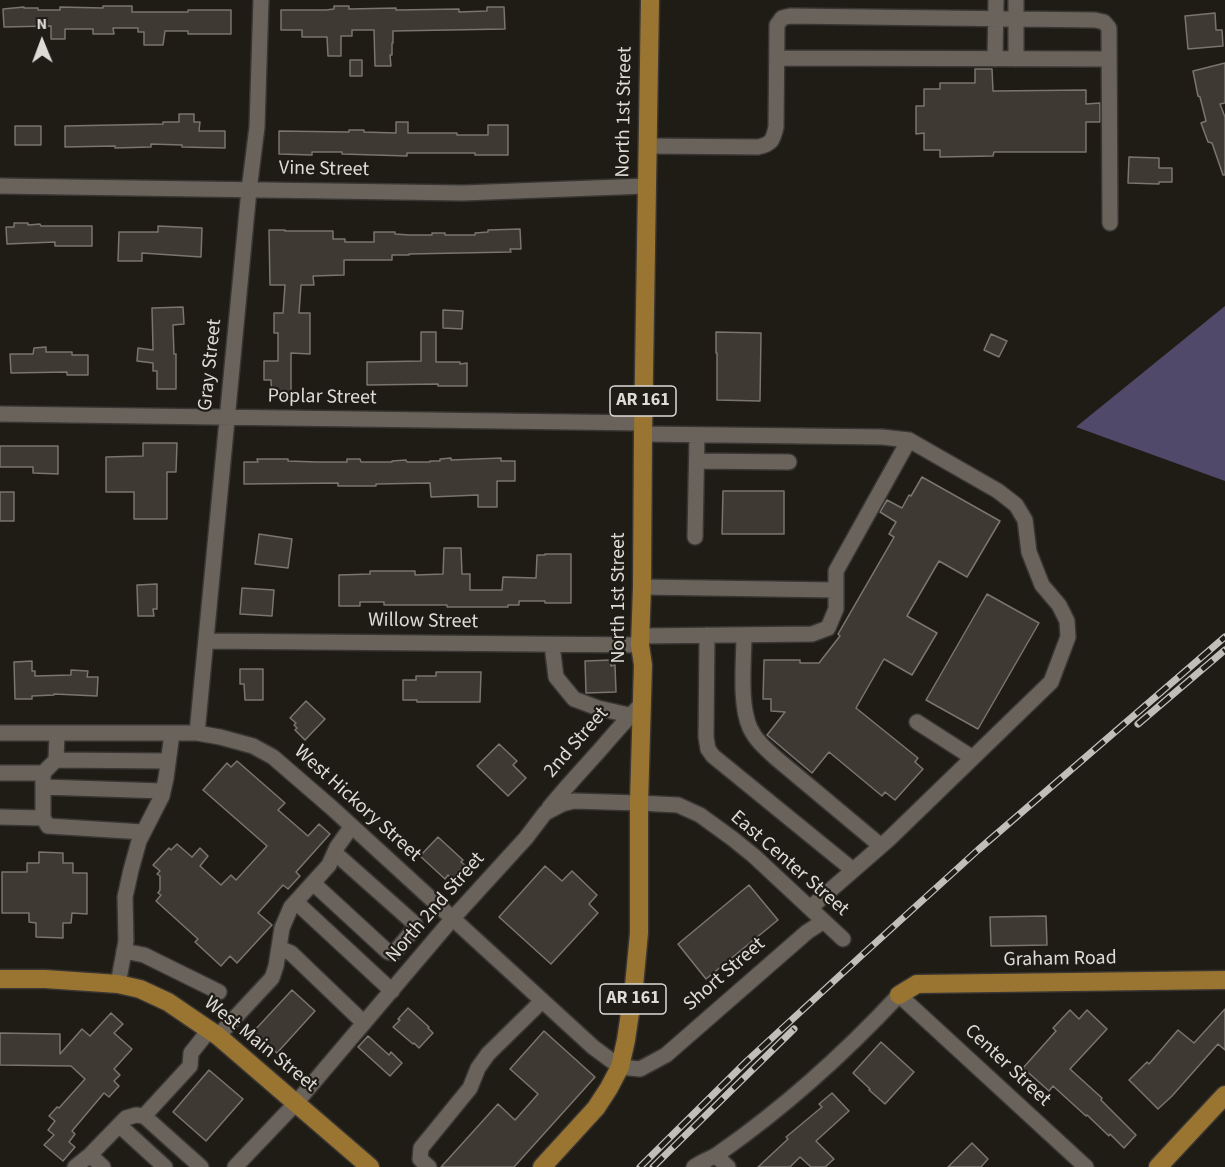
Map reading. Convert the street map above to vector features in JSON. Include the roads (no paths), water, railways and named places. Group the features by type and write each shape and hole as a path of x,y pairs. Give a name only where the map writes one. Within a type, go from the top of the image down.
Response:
{"main road":[{"name":"North 1st Street","path":"542,1167 596,1108 620,1067 627,1041 639,933 636,709 643,665 640,641 650,0"},
{"name":"West Main Street","path":"0,979 118,984 140,989 168,1002 214,1032 370,1167"},
{"name":"Graham Road","path":"899,995 917,984 1225,980"},
{"path":"1158,1167 1225,1095"}],"street":[{"name":"Gray Street","path":"197,733 226,417 257,128 261,0"},
{"path":"995,59 996,0"},
{"path":"1016,0 1016,59"},
{"path":"647,146 758,147 767,145 774,138 776,127 777,25 782,18 790,16 1095,20 1104,22 1109,28 1110,223"},
{"path":"777,58 1109,59"},
{"name":"Vine Street","path":"0,186 463,193 646,186"},
{"name":"Poplar Street","path":"0,414 226,417 643,428 697,435 882,437 909,440"},
{"path":"695,537 697,435"},
{"path":"642,587 836,590 836,571 909,440 998,491 1016,505 1025,520 1029,552 1042,585 1059,605 1067,621 1068,637 1051,682 881,846 810,908"},
{"path":"697,461 789,462"},
{"name":"Willow Street","path":"206,640 552,645 706,635 812,634 828,628 836,609 836,590"},
{"path":"706,635 708,749 713,756 853,870"},
{"path":"744,635 744,706 749,726 762,746 881,846"},
{"path":"552,645 556,677 574,699 598,708 636,709"},
{"name":"2nd Street","path":"546,813 568,784 636,709"},
{"path":"917,722 973,758"},
{"name":"West Hickory Street","path":"0,733 197,733 253,746 273,757 352,826 592,1047 620,1067"},
{"path":"57,734 57,760 43,780 43,818 48,826 143,832"},
{"path":"118,984 126,941 125,897 139,841 162,796 172,734"},
{"path":"57,760 168,761"},
{"path":"0,773 43,780 163,792"},
{"name":"North 2nd Street","path":"235,1167 296,1103 453,918 546,813 562,804 574,801 639,802"},
{"name":"East Center Street","path":"639,802 678,806 700,815 754,856 843,939"},
{"path":"0,817 43,818"},
{"path":"144,1116 190,1066 191,1053 272,978 282,928 291,907 329,865 352,826"},
{"path":"313,883 388,952 394,953 414,929 415,924 335,853"},
{"path":"296,902 392,992"},
{"name":"Short Street","path":"620,1067 640,1069 666,1055 807,932 824,921"},
{"path":"279,948 291,953 364,1023"},
{"path":"124,951 144,956 219,992"},
{"path":"694,1167 716,1156 801,1091 899,995"},
{"name":"Center Street","path":"899,995 1086,1167"},
{"path":"429,1167 420,1159 421,1148 470,1088 478,1068 488,1054 542,1001"},
{"path":"75,1167 126,1118 136,1115 144,1116 195,1165"},
{"path":"119,1125 165,1167"},
{"path":"90,1155 104,1167"},
{"path":"716,1156 728,1167"}],"railway":[{"path":"640,1167 747,1061 861,956 978,850 1225,637"},
{"path":"1138,724 1225,650"},
{"path":"653,1167 794,1029"}]}
